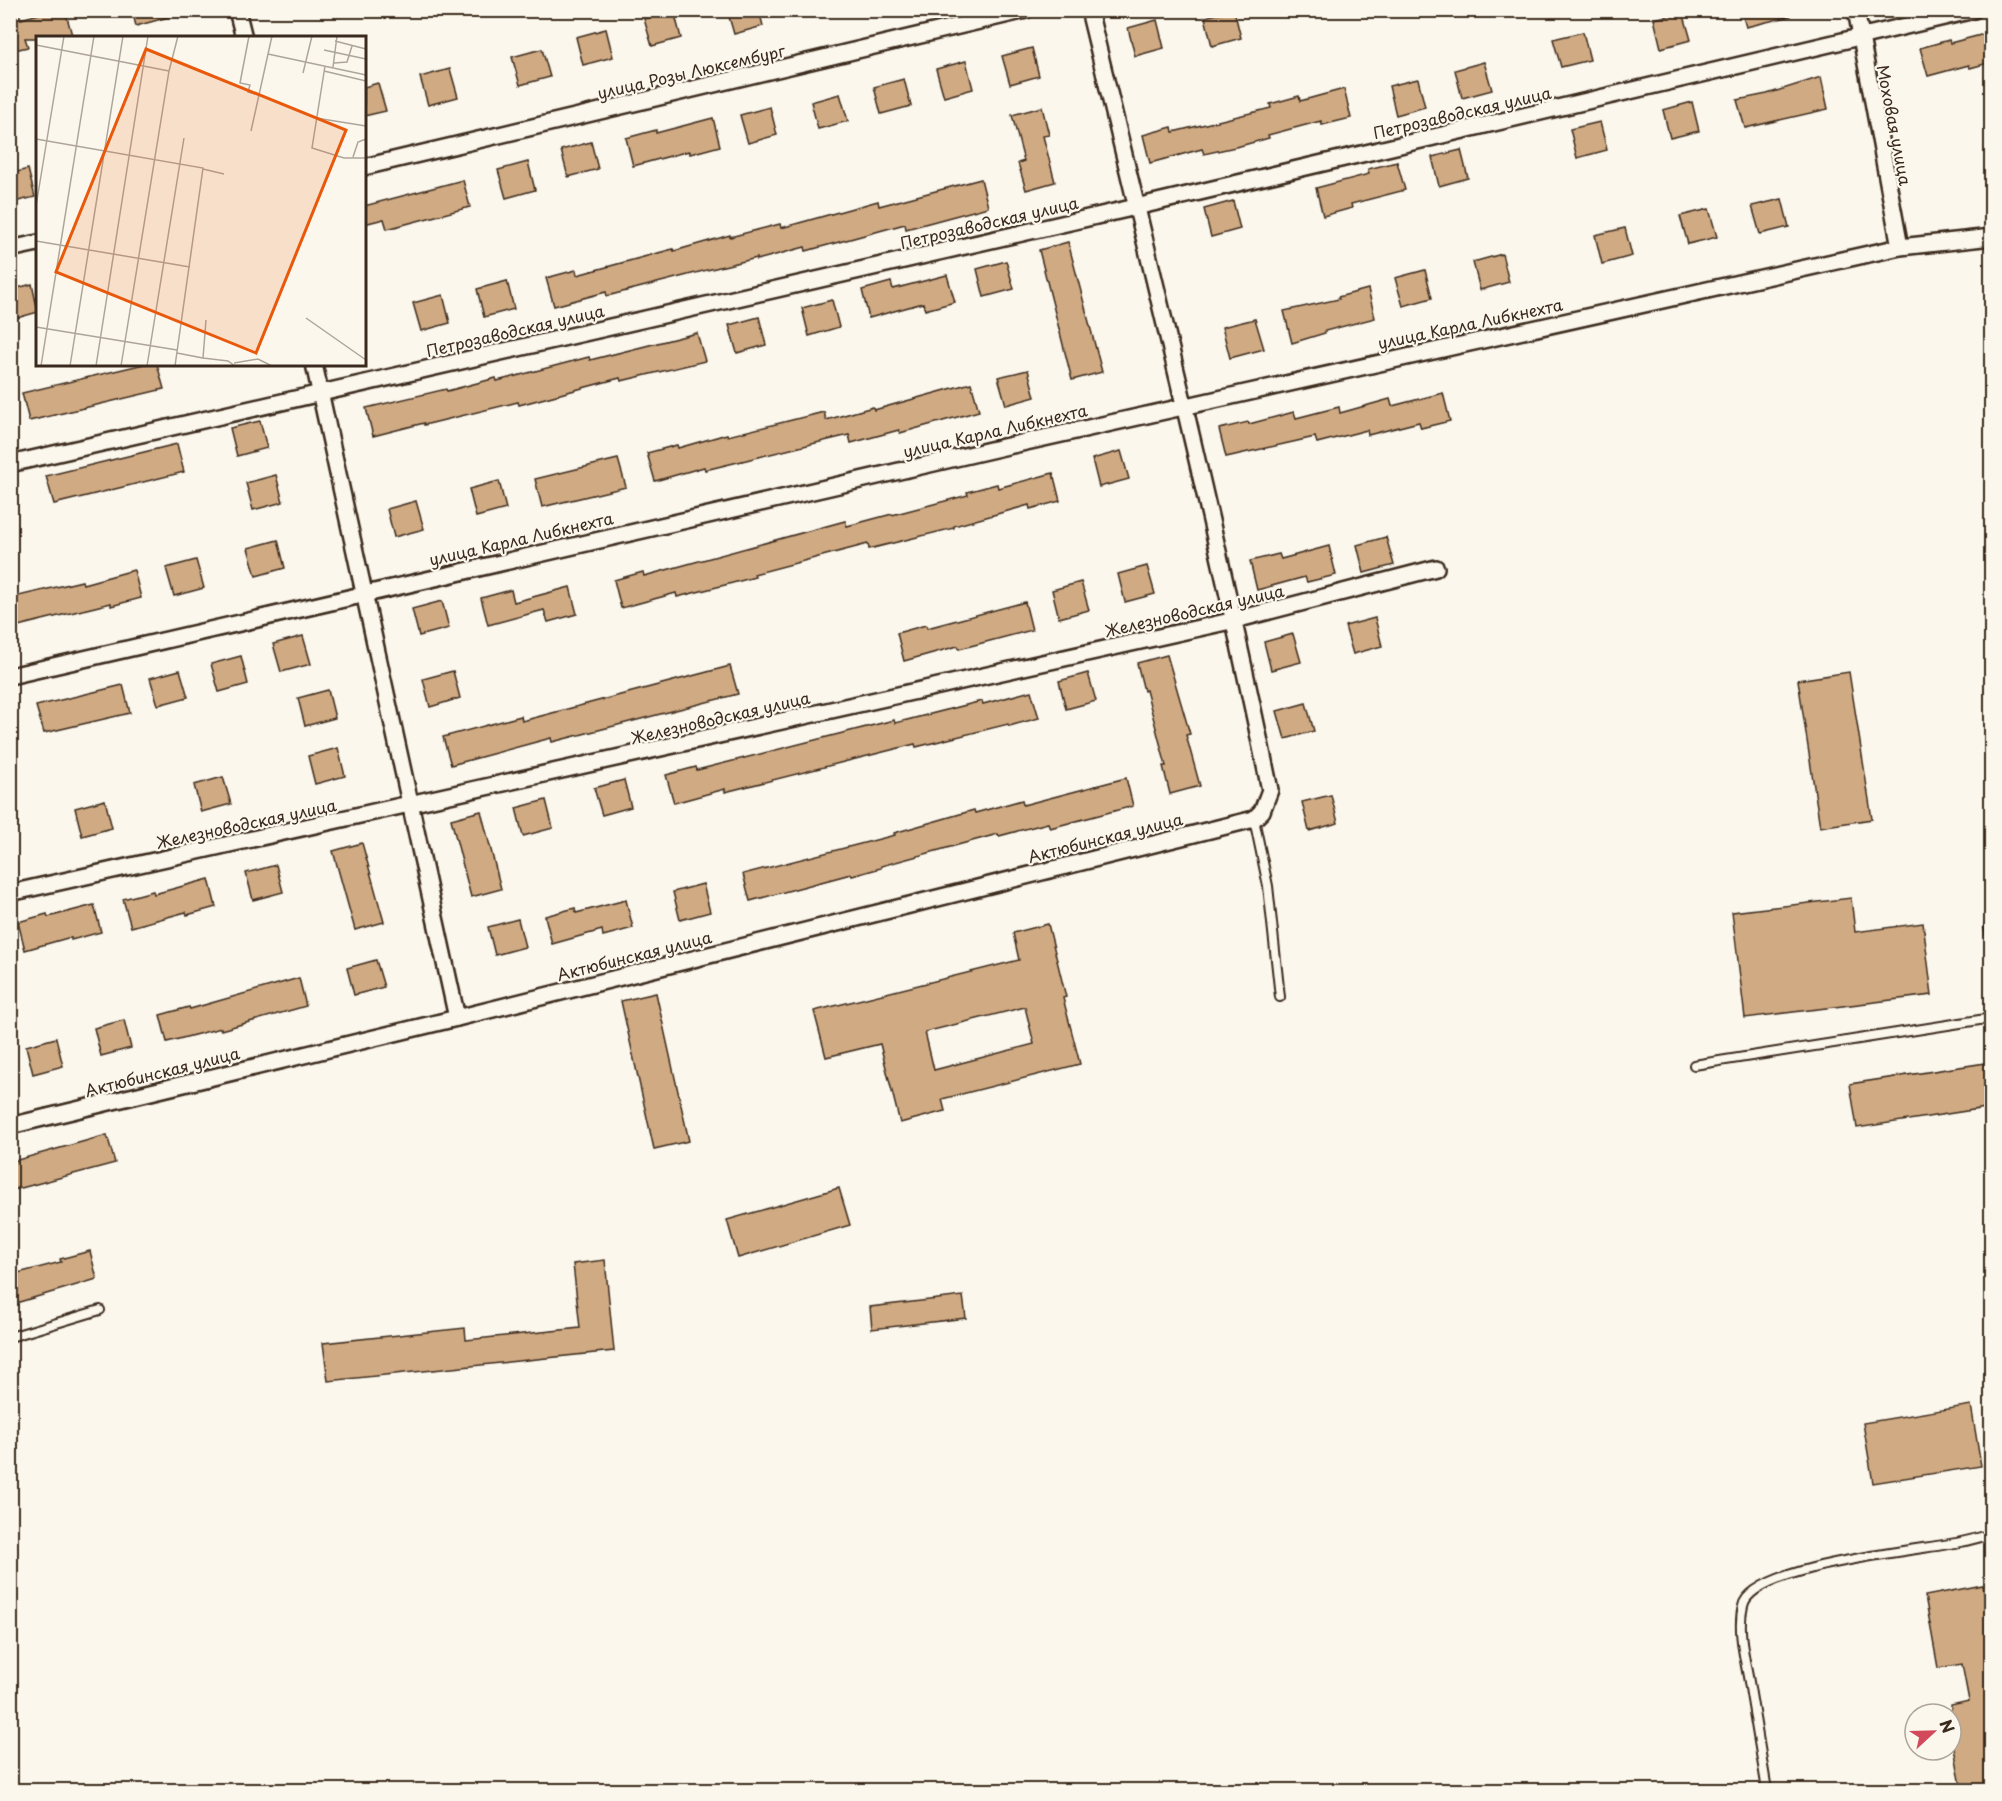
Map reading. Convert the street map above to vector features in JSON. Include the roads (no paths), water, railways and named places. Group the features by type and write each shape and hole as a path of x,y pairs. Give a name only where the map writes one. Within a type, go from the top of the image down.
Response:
{"street":[{"path":"237,10 244,36"},
{"name":"улица Розы Люксембург","path":"366,167 1026,10"},
{"path":"1089,10 1235,620 1270,790 1258,815"},
{"name":"Моховая улица","path":"1856,10 1900,247"},
{"name":"Петрозаводская улица","path":"10,464 1136,207 1974,10"},
{"name":"улица Карла Либкнехта","path":"10,676 1185,405 1900,247 1992,237"},
{"path":"10,249 36,243"},
{"path":"314,366 456,1018"},
{"name":"Железноводская улица","path":"10,893 1235,620 1436,568"},
{"name":"Актюбинская улица","path":"10,1126 456,1018 1258,815"}],"lane":[{"path":"1258,815 1280,997"},
{"path":"1992,927 1989,927 1992,944"},
{"path":"1694,1065 1992,1018"},
{"path":"10,1337 100,1310"},
{"path":"1767,1791 1746,1665 1741,1621 1743,1602 1767,1582 1789,1574 1884,1553 1960,1542 1992,1534"}]}
